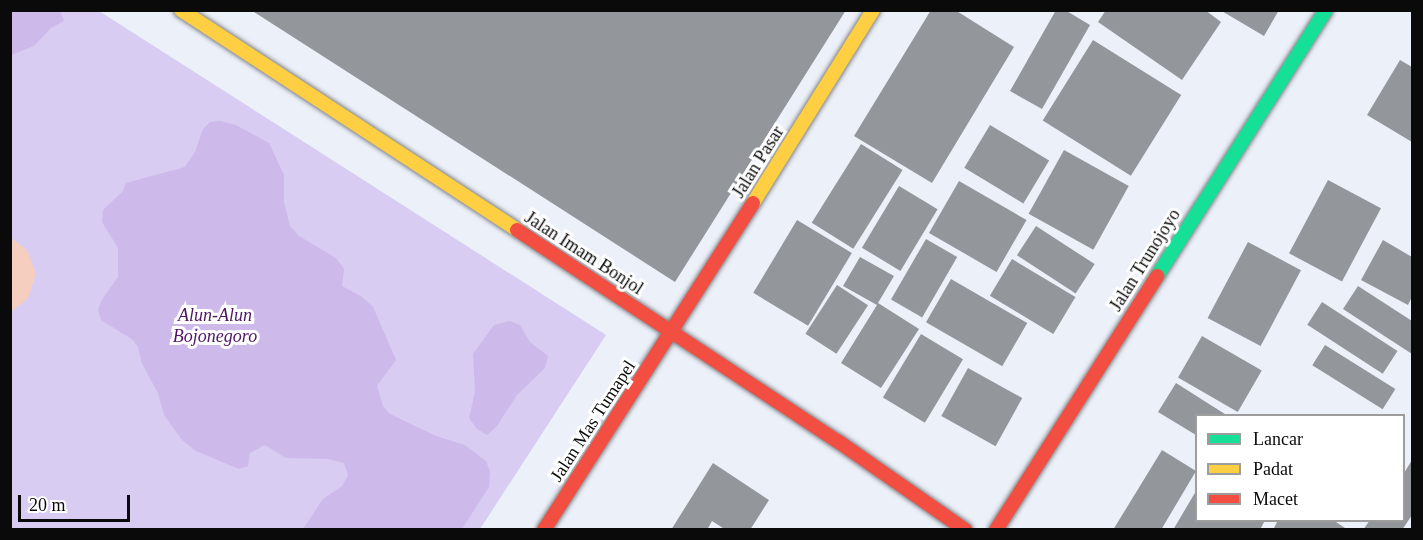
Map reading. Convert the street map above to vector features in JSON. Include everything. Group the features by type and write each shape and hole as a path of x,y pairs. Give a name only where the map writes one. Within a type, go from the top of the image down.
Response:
{"main road":[{"name":"Jalan Imam Bonjol","path":"181,10 673,332 965,530"},
{"name":"Jalan Pasar","path":"673,332 873,10"},
{"name":"Jalan Trunojoyo","path":"996,530 1326,10"},
{"name":"Jalan Mas Tumapel","path":"544,530 673,332"}],"green space":[{"path":"11,10 60,11 64,21 51,28 34,46 11,55"},
{"name":"Alun-Alun Bojonegoro","path":"10,11 99,11 606,335 480,529 11,529"},
{"path":"220,121 236,125 269,143 284,175 284,202 290,226 299,236 336,258 344,269 342,286 362,297 373,307 396,360 377,386 383,406 390,414 436,436 465,445 486,461 490,472 489,487 462,529 303,529 323,499 342,486 348,475 344,463 328,459 286,458 265,445 250,453 248,466 239,469 196,451 182,440 164,415 158,393 142,364 138,347 133,340 101,320 98,310 101,301 118,277 118,248 102,222 103,210 123,191 126,183 185,167 195,152 203,129 210,122"},
{"path":"510,321 520,325 530,342 548,356 545,368 517,395 497,426 487,435 477,429 469,418 475,392 473,354 494,325"}],"shaded area":[{"path":"11,238 27,250 36,274 28,298 11,312"}],"building":[{"path":"251,10 846,10 675,282"},
{"path":"931,10 955,10 1014,47 932,183 854,136"},
{"path":"1056,10 1065,10 1090,25 1042,109 1010,91"},
{"path":"1106,10 1205,10 1221,22 1182,80 1098,22"},
{"path":"1220,10 1279,10 1264,36"},
{"path":"1093,40 1181,95 1131,176 1043,121"},
{"path":"1400,60 1412,67 1412,142 1367,115"},
{"path":"990,125 1049,161 1023,203 964,168"},
{"path":"861,144 903,170 853,249 812,223"},
{"path":"1064,150 1129,186 1093,250 1029,214"},
{"path":"1328,180 1381,208 1342,281 1289,253"},
{"path":"959,181 1027,220 997,272 929,233"},
{"path":"899,186 938,209 900,271 862,248"},
{"path":"797,220 852,253 808,326 753,293"},
{"path":"1036,226 1095,264 1076,293 1017,255"},
{"path":"926,239 957,257 922,318 891,300"},
{"path":"1383,240 1412,257 1412,297 1408,305 1361,280"},
{"path":"1248,242 1301,270 1261,346 1208,318"},
{"path":"860,257 894,276 878,303 919,329 881,388 841,363 877,305 843,286"},
{"path":"1012,259 1075,297 1053,334 990,296"},
{"path":"951,279 1027,323 1002,366 926,322"},
{"path":"837,285 868,305 836,354 805,334"},
{"path":"1358,286 1412,321 1412,354 1343,309"},
{"path":"1322,302 1397,351 1383,374 1307,325"},
{"path":"921,334 963,359 925,423 883,397"},
{"path":"1202,336 1262,370 1238,412 1178,378"},
{"path":"1325,345 1395,389 1383,409 1312,365"},
{"path":"968,368 1022,398 996,446 941,416"},
{"path":"1176,383 1225,414 1195,414 1195,434 1158,412"},
{"path":"1162,450 1195,470 1161,530 1113,530"},
{"path":"1412,460 1412,515 1402,530 1363,530 1369,522 1405,522 1405,471"},
{"path":"713,463 769,500 750,530 726,530 712,521 707,530 671,530"},
{"path":"1195,493 1195,522 1264,522 1260,530 1173,530"},
{"path":"1277,522 1336,522 1348,530 1273,530"}],"traffic: fast":[{"path":"1157,276 1326,10"}],"traffic: slow":[{"path":"181,10 517,230"},
{"path":"753,203 873,10"}],"traffic: jam":[{"path":"544,530 753,203"},
{"path":"517,230 839,442 965,530"},
{"path":"996,530 1157,276"}]}
